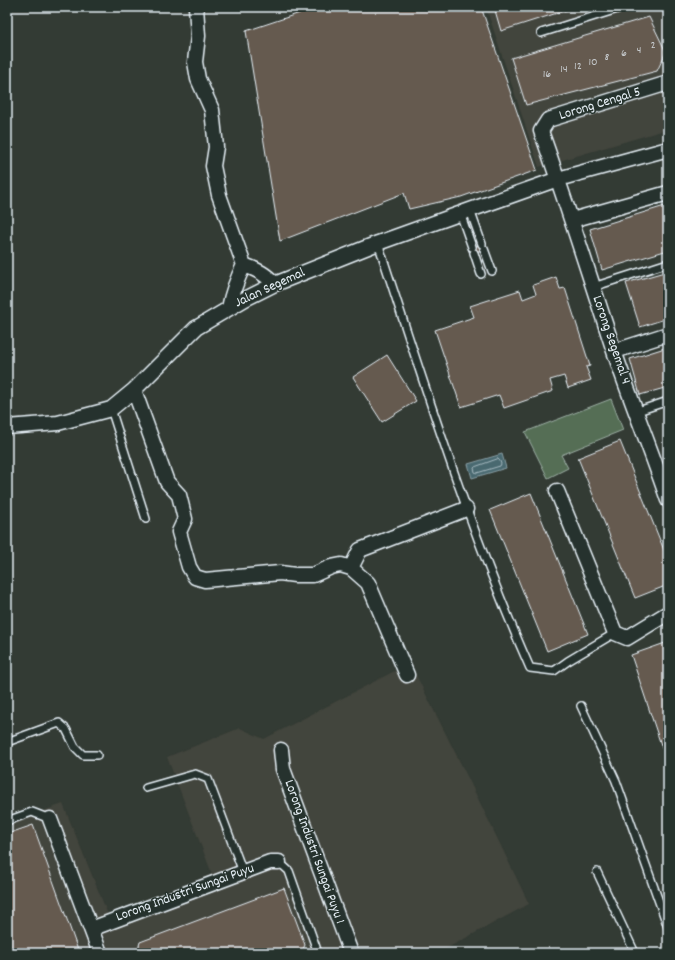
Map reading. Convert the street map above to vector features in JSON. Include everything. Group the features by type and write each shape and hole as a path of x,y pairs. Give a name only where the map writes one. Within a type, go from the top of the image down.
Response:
{"street":[{"path":"196,7 198,36 195,62 198,79 212,110 216,147 214,166 219,195 244,265 232,295 229,308"},
{"name":"Lorong Cengal 5","path":"558,179 541,132 548,120 668,83"},
{"name":"Jalan Segemal","path":"7,427 58,423 111,410 134,390 184,338 196,328 229,308 275,284 378,243 558,179 668,149"},
{"name":"Lorong Segemal 4","path":"558,179 635,412 663,470 668,500"},
{"path":"572,220 668,193"},
{"path":"244,265 264,274 275,284"},
{"path":"615,352 668,334"},
{"path":"134,390 167,482 179,495 185,519 179,532 189,567 195,577 205,580 280,573 313,575 331,566 341,565 351,568 368,583 407,675"},
{"path":"557,491 614,633 627,638 668,613"},
{"path":"351,568 360,550 466,509"},
{"name":"Lorong Industri Sungai Puyu 1","path":"280,750 283,769 348,952"},
{"path":"50,819 100,953"},
{"name":"Lorong Industri Sungai Puyu","path":"91,928 270,862 280,862"}],"lane":[{"path":"541,33 624,7"},
{"path":"465,211 483,246 492,271"},
{"path":"465,211 473,250 481,274"},
{"path":"378,243 466,509 510,622 530,668 554,671 614,633"},
{"path":"593,287 668,263"},
{"path":"635,412 668,401"},
{"path":"111,410 146,519"},
{"path":"581,706 616,781 668,927"},
{"path":"7,742 59,723 66,729 75,747 83,755 96,755"},
{"path":"146,788 195,774 208,779 243,872"},
{"path":"7,821 32,812 50,819"},
{"path":"280,862 288,871 318,953"},
{"path":"597,872 635,953"}],"shaded area":[{"path":"486,7 668,7 668,129 539,167"},
{"path":"410,663 529,904 438,953 7,953 7,823 63,804 109,917 212,874 167,757 240,728 264,739"}],"green space":[{"path":"611,399 623,430 561,455 568,468 548,478 525,432"}],"water":[{"path":"502,454 506,468 472,478 468,464"}],"building":[{"path":"318,7 481,7 537,170 461,197 409,209 404,193 280,241 246,31"},
{"path":"494,7 576,7 501,31"},
{"path":"649,17 666,52 657,71 526,105 511,58"},
{"path":"668,205 668,250 602,270 590,229"},
{"path":"485,243 487,248 470,254 468,249"},
{"path":"668,271 668,318 640,327 626,283"},
{"path":"556,277 560,289 565,288 590,366 586,367 591,380 568,388 564,376 550,380 553,391 504,408 499,395 461,407 435,330 474,317 470,306 520,290 523,299 536,294 533,285"},
{"path":"668,347 668,387 640,395 630,359"},
{"path":"387,355 416,401 382,422 353,377"},
{"path":"620,441 668,560 668,585 635,598 578,458"},
{"path":"531,493 588,634 547,651 490,510"},
{"path":"668,642 668,766 631,655"},
{"path":"33,825 79,953 7,953 7,834"},
{"path":"284,888 305,945 301,953 137,953 140,942"}]}
